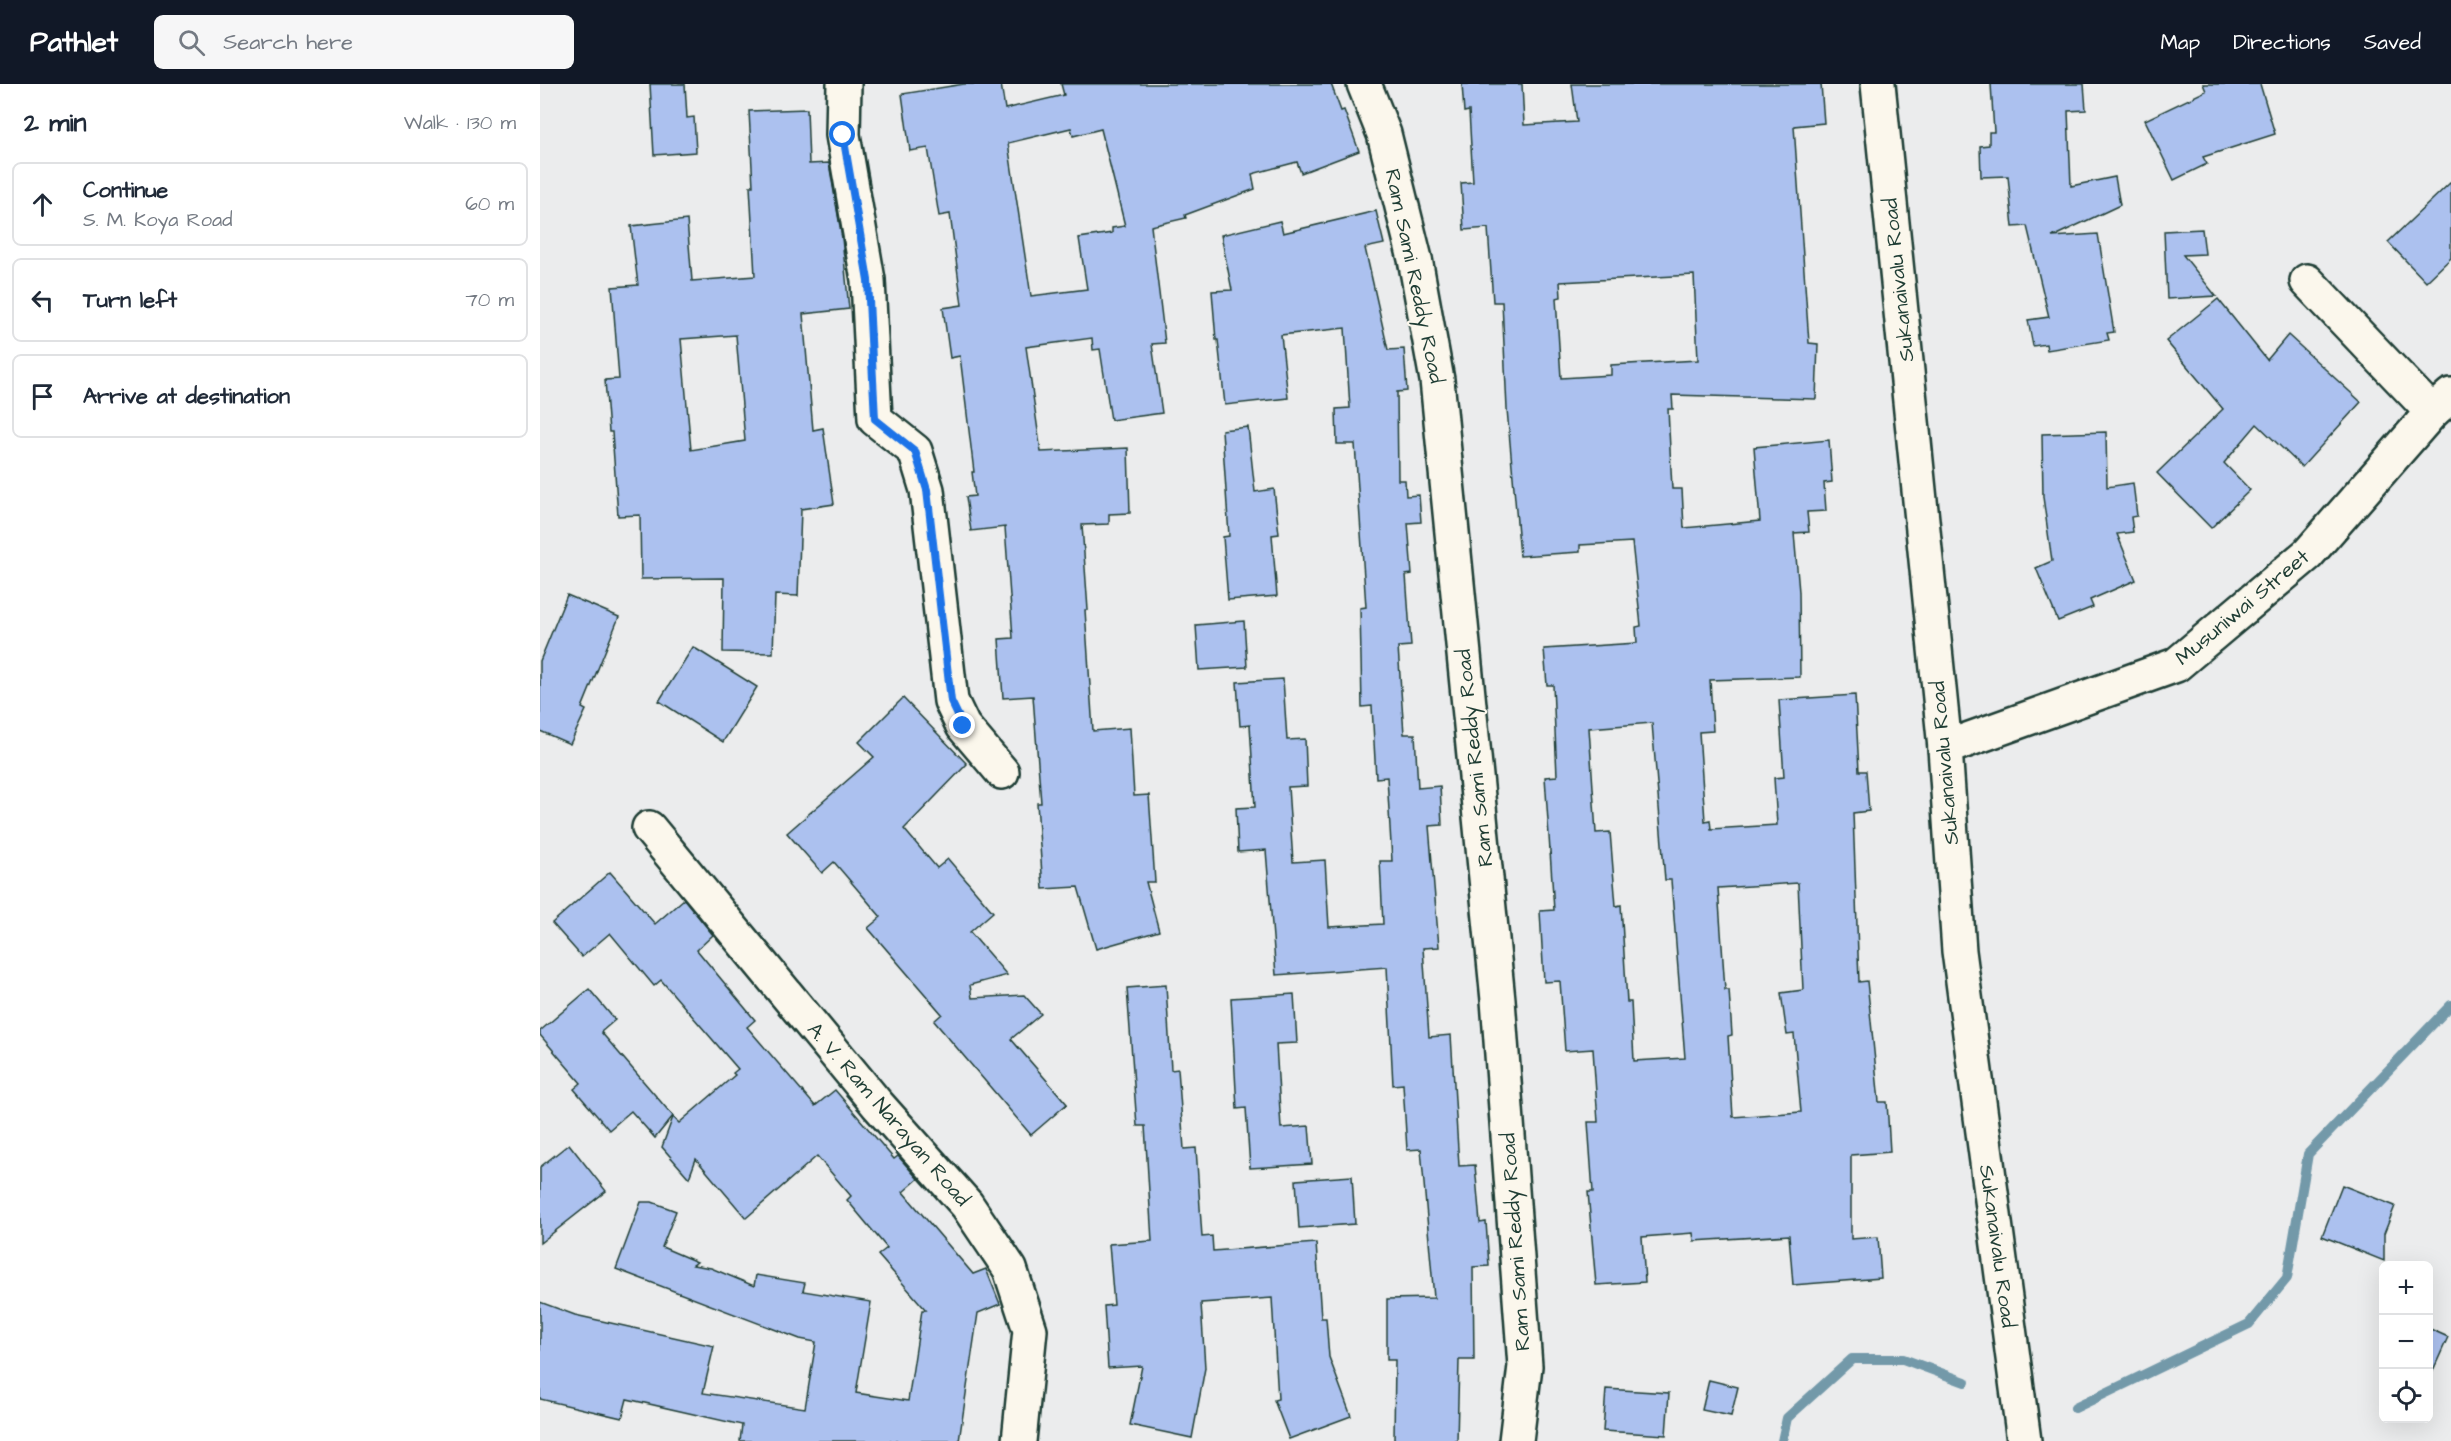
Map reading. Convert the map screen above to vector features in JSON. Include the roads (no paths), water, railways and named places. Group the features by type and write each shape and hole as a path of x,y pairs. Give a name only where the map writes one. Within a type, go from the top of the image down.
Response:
{"street":[{"path":"844,84 843,135 868,280 875,419 915,451 927,490 951,701 963,726 1002,772"},
{"name":"Ram Sami Reddy Road","path":"1364,84 1384,134 1416,259 1437,380 1498,1000 1525,1366 1516,1441"},
{"name":"Sukanaivalu Road","path":"1878,84 1945,748 1959,951 2024,1441"},
{"path":"2307,281 2441,404"},
{"name":"Musuniwai Street","path":"1945,748 2176,665 2308,554 2441,404"},
{"name":"A. V. Ram Narayan Road","path":"650,828 877,1104 967,1204 1010,1269 1030,1330 1019,1441"}],"waterway":[{"path":"2075,1408 2249,1324 2287,1278 2308,1154 2451,1005"},
{"path":"1782,1441 1787,1418 1852,1359 1903,1359 1965,1382"}]}
